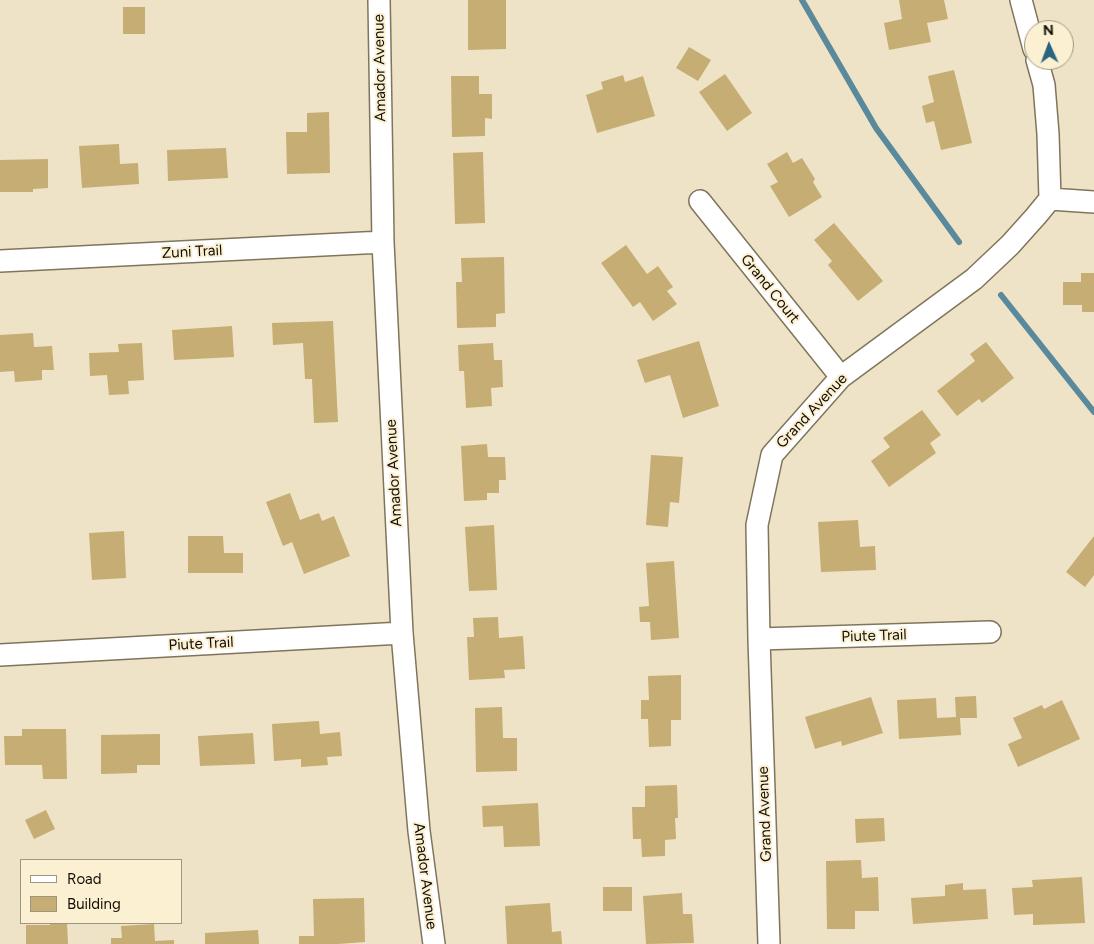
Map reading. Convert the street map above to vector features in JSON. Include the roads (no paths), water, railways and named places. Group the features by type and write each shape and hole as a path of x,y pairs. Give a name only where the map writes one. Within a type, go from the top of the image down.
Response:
{"street":[{"name":"Amador Avenue","path":"379,0 384,242 402,634 419,831 434,944"},
{"path":"1021,0 1026,20"},
{"path":"1040,70 1044,85 1048,134 1050,199 1094,202"},
{"name":"Grand Avenue","path":"770,944 758,639 757,525 772,455 841,377 974,279 1010,245 1050,199"},
{"name":"Grand Court","path":"700,201 841,377"},
{"name":"Zuni Trail","path":"0,261 384,242"},
{"name":"Piute Trail","path":"758,639 990,632"},
{"name":"Piute Trail","path":"0,655 402,634"}],"waterway":[{"path":"802,0 876,128 959,242"},
{"path":"1001,295 1094,412"}]}
